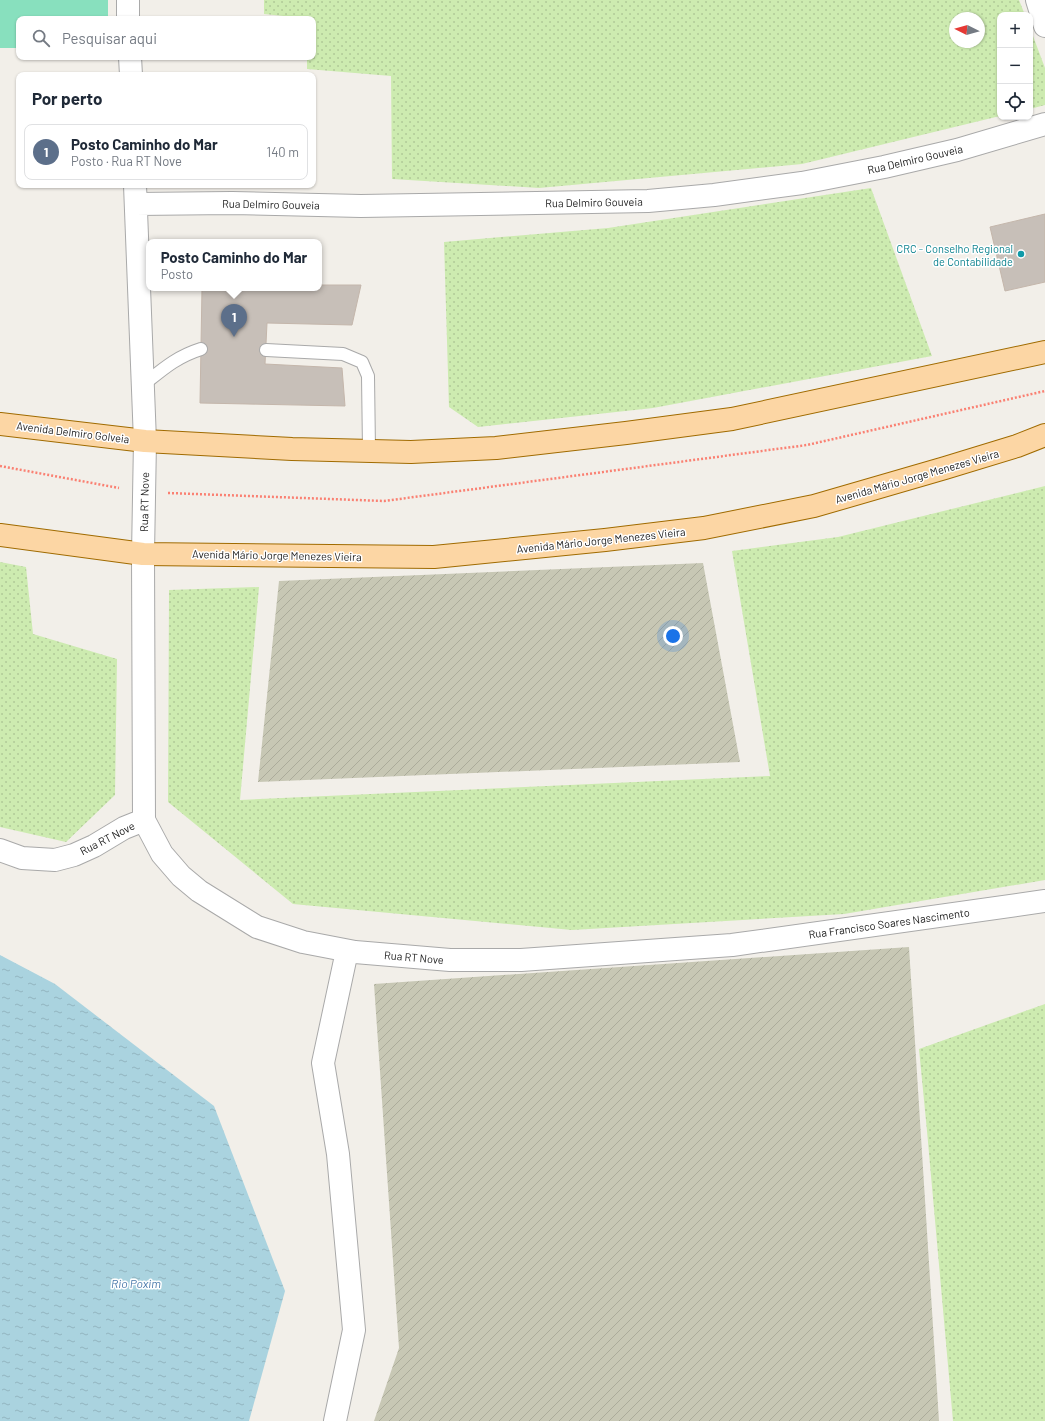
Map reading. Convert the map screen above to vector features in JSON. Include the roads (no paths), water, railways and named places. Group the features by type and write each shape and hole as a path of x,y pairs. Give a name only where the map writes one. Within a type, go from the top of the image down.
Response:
{"main road":[{"path":"145,441 292,449 411,452 496,448 732,419 1045,352"},
{"name":"Avenida Delmiro Golveia","path":"0,424 145,441"},
{"name":"Avenida Mário Jorge Menezes Vieira","path":"143,554 434,557 605,540 704,528 814,506 1018,446 1045,435"},
{"path":"0,535 143,554"}],"street":[{"path":"128,0 128,16"},
{"path":"1037,0 1045,26"},
{"path":"130,60 131,72"},
{"name":"Rua Delmiro Gouveia","path":"135,194 232,203 361,206 648,200 707,196 802,183 877,168 957,150 1045,124"},
{"name":"Rua RT Nove","path":"135,194 145,441 143,554 144,820 162,854 181,876 199,891 257,927 303,942 347,951 450,960 521,960 732,945"},
{"name":"Rua RT Nove","path":"0,850 22,858 55,860 74,855 94,846 124,828 144,820"},
{"name":"Rua Francisco Soares Nascimento","path":"732,945 1045,901"},
{"path":"334,1421 354,1330 338,1154 323,1063 347,951"}],"lane":[{"path":"143,385 170,363 186,354 201,349"},
{"path":"266,350 343,354 362,362 368,376 369,450"}],"water":[{"name":"Rio Poxim","path":"0,955 55,984 214,1106 285,1291 249,1421 0,1421"}],"place":[{"name":"CRC - Conselho Regional de Contabilidade","path":"1021,254"},
{"name":"Posto Caminho do Mar","path":"234,337"}]}
